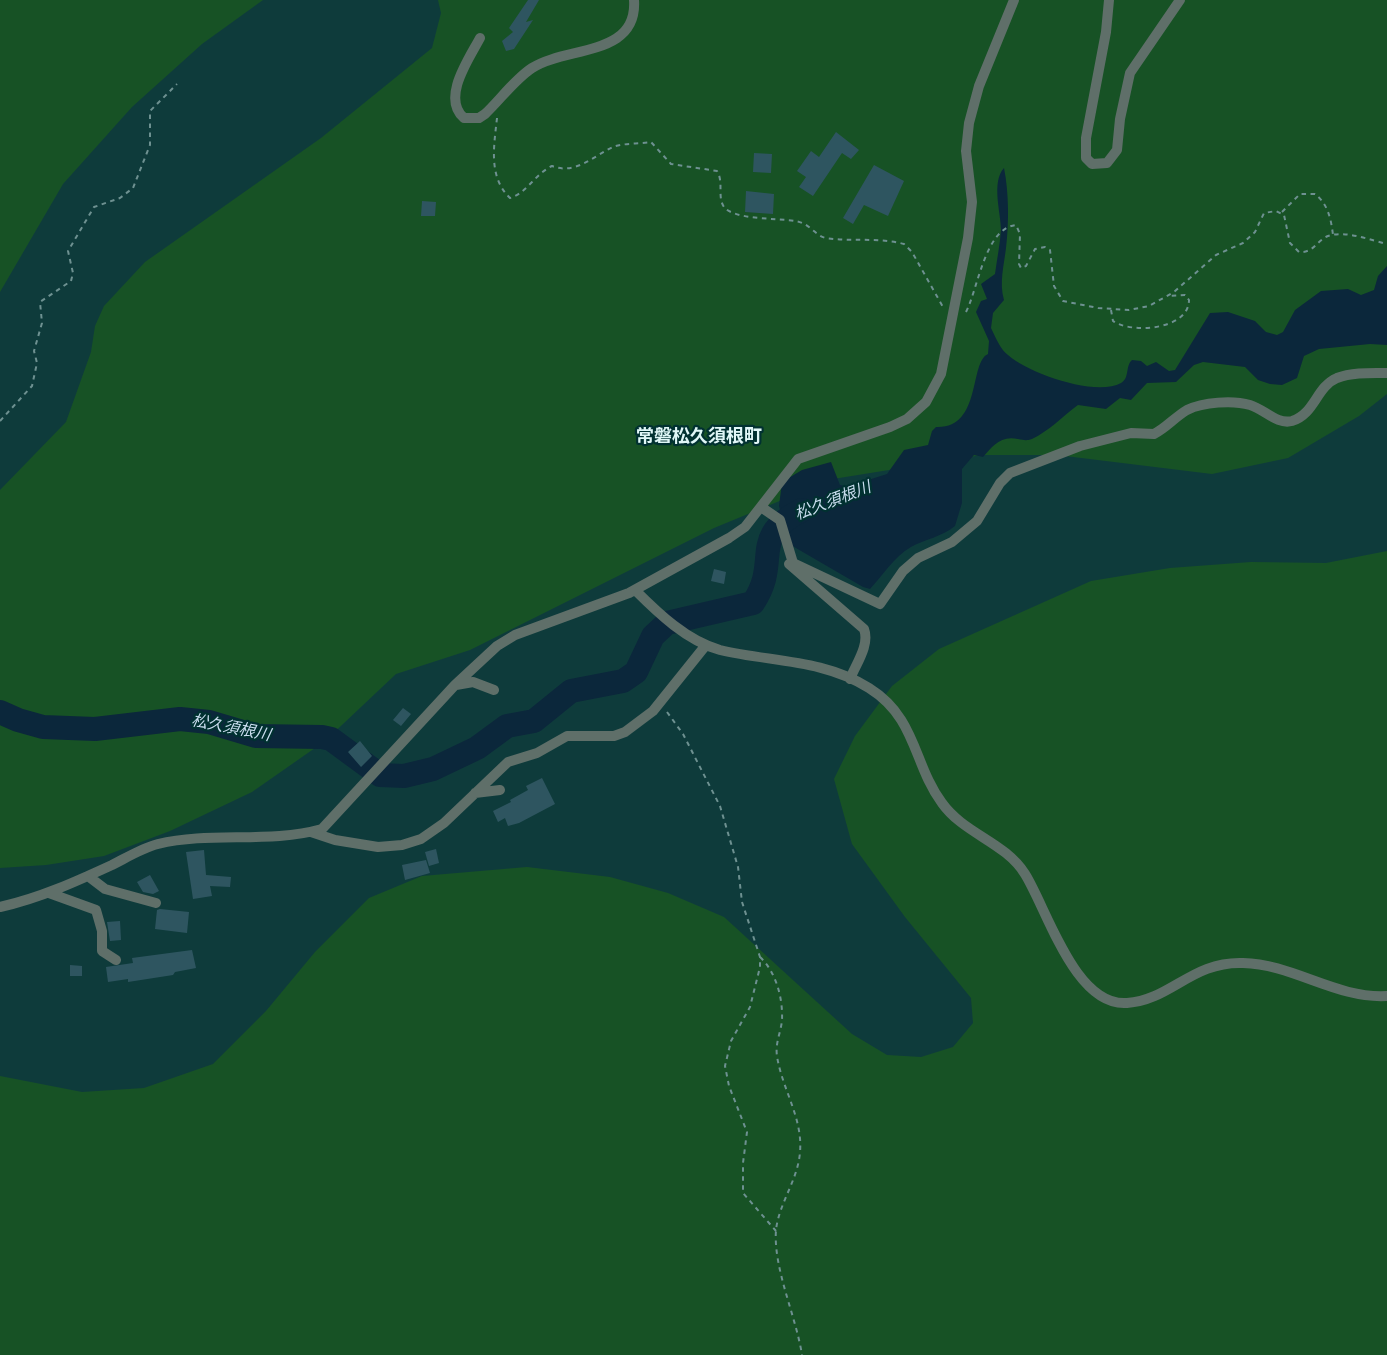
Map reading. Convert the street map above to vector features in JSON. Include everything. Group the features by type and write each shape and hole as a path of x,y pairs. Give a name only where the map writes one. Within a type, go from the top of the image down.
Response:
{"street":[{"path":"480,38 456,87 454,102 459,113 469,118 479,118 534,67 619,39 633,18 634,0"},
{"path":"0,907 50,893 154,845 177,840 292,836 322,829 456,685 497,646 515,635 635,590 741,530 798,459 890,427 916,412 926,402 941,374 971,218 966,151 969,123 979,87 1014,0"},
{"path":"1109,0 1106,32 1086,138 1086,158 1097,165 1107,163 1117,150 1120,119 1130,73 1180,0"},
{"path":"790,561 880,604 903,571 918,558 952,542 977,521 1000,483 1010,473 1026,465 1114,437 1136,433 1154,434 1188,410 1211,404 1251,405 1280,421 1288,422 1307,413 1322,390 1338,378 1387,372"},
{"path":"760,507 780,520 790,567 864,629 866,636 863,650 850,679"},
{"path":"635,590 683,631 706,645 722,650 802,663 850,679 868,688 903,720 942,804 960,822 1008,854 1020,867 1060,946 1099,997 1111,1002 1139,1002 1205,968 1241,963 1273,968 1360,996 1387,996"},
{"path":"312,832 335,840 378,847 411,844 437,828 508,762 537,753 567,736 618,735 661,702 706,645"},
{"path":"456,685 473,682 494,690"},
{"path":"475,793 500,790"},
{"path":"88,876 105,889 156,903"},
{"path":"50,893 96,910 102,931 102,951 116,960"}],"path":[{"path":"0,421 32,386 36,363 34,351 42,322 40,302 71,280 73,273 69,259 70,246 94,207 120,198 133,188 150,145 150,111 177,84"},
{"path":"496,103 498,111 495,171 497,184 510,198 518,196 552,166 563,170 582,165 614,146 651,142 671,164 717,171 720,177 722,202 725,208 735,214 796,221 809,225 824,238 904,244 912,252 938,302 945,309 953,312"},
{"path":"1281,213 1300,194 1315,194 1324,203 1331,221 1333,235"},
{"path":"948,336 956,330 971,303 991,244 1009,226 1016,225 1019,230 1018,264 1021,268 1029,262 1035,249 1045,247 1051,253 1053,286 1060,298 1072,304 1111,309 1137,310 1165,297 1189,280 1216,255 1243,243 1253,235 1264,213 1272,211 1281,213 1287,221 1290,243 1299,252 1311,250 1325,238 1333,235 1387,244"},
{"path":"1111,309 1113,321 1119,324 1150,326 1172,324 1186,312 1189,300 1185,295 1165,297"},
{"path":"661,702 683,734 720,806 738,867 742,902 760,957 760,967 750,1007 731,1041 725,1066 729,1086 747,1132 742,1163 743,1193 776,1231"},
{"path":"760,957 766,963 778,987 782,1019 777,1056 800,1129 797,1167 786,1194 776,1231 782,1270 802,1355"}],"green space":[{"path":"0,0 263,0 202,44 132,107 63,184 0,292"},
{"path":"438,0 1387,0 1387,394 1359,416 1288,458 1212,474 1057,455 982,455 833,479 714,528 470,650 396,674 325,741 252,792 170,831 104,856 46,865 0,868 0,490 66,422 91,352 95,326 104,306 145,262 321,138 432,48 441,13"},
{"path":"1387,551 1387,1355 0,1355 0,1076 82,1092 144,1088 213,1064 266,1011 315,952 369,898 422,876 527,867 610,877 668,893 724,917 852,1034 887,1055 921,1057 953,1047 973,1023 971,998 905,917 852,844 834,779 855,736 892,686 939,649 1091,581 1170,568 1251,562 1326,563"}],"water":[{"path":"1004,168 1008,218 1002,281 1004,300 993,313 991,328 1005,352 1030,369 1062,381 1095,387 1110,387 1124,381 1132,360 1141,361 1147,366 1156,362 1169,371 1175,370 1210,313 1228,312 1255,321 1266,332 1277,335 1283,332 1295,310 1321,291 1348,289 1361,295 1374,290 1378,276 1387,266 1387,345 1370,344 1319,349 1304,356 1297,378 1282,385 1258,380 1245,367 1203,362 1194,365 1176,382 1147,383 1131,400 1120,398 1106,409 1078,405 1050,428 1032,439 1001,440 983,457 974,455 962,469 962,503 955,526 945,533 911,547 894,561 870,589 863,587 789,544 779,506 782,482 802,470 831,462 840,485 856,488 868,480 887,474 904,450 928,445 932,431 936,427 951,425 961,418 968,407 978,369 988,354 989,341 976,312 981,301 987,299 981,284 995,274 1001,230 997,189 1000,174"}],"building":[{"path":"528,0 539,0 526,22 533,20 514,49 506,51 502,41 513,32 509,28"},
{"path":"836,132 859,150 851,159 842,153 813,196 799,187 806,177 797,171 811,151 819,157"},
{"path":"754,153 772,154 771,173 753,172"},
{"path":"874,165 904,181 888,216 864,205 853,224 843,218"},
{"path":"746,191 774,194 773,214 745,212"},
{"path":"422,201 436,202 435,216 421,216"},
{"path":"714,569 726,572 724,584 711,581"},
{"path":"403,708 411,714 401,726 393,720"},
{"path":"360,741 372,756 361,767 348,752"},
{"path":"542,778 555,804 519,823 508,826 505,818 498,822 493,811 511,802 510,800 528,790 526,786"},
{"path":"436,849 439,863 429,866 425,852"},
{"path":"204,850 206,875 231,877 230,887 210,886 212,896 193,899 186,852"},
{"path":"426,860 430,873 405,880 402,865"},
{"path":"150,875 159,891 153,894 143,892 137,882"},
{"path":"157,910 189,912 187,933 155,929"},
{"path":"120,921 121,940 110,941 107,922"},
{"path":"192,950 196,968 175,972 173,975 128,982 128,979 108,982 106,967 133,963 132,958"},
{"path":"70,965 82,966 82,976 70,976"}],"waterway":[{"name":"松久須根川","path":"0,712 43,727 95,729 180,719 209,722 256,736 331,739 380,775 404,776 433,769 477,748 507,726 534,721 571,691 623,681 636,672 653,636 667,623 753,603 761,588 770,540 775,530 785,520 802,510"}],"district":[{"name":"常磐松久須根町","path":"699,437"}]}
